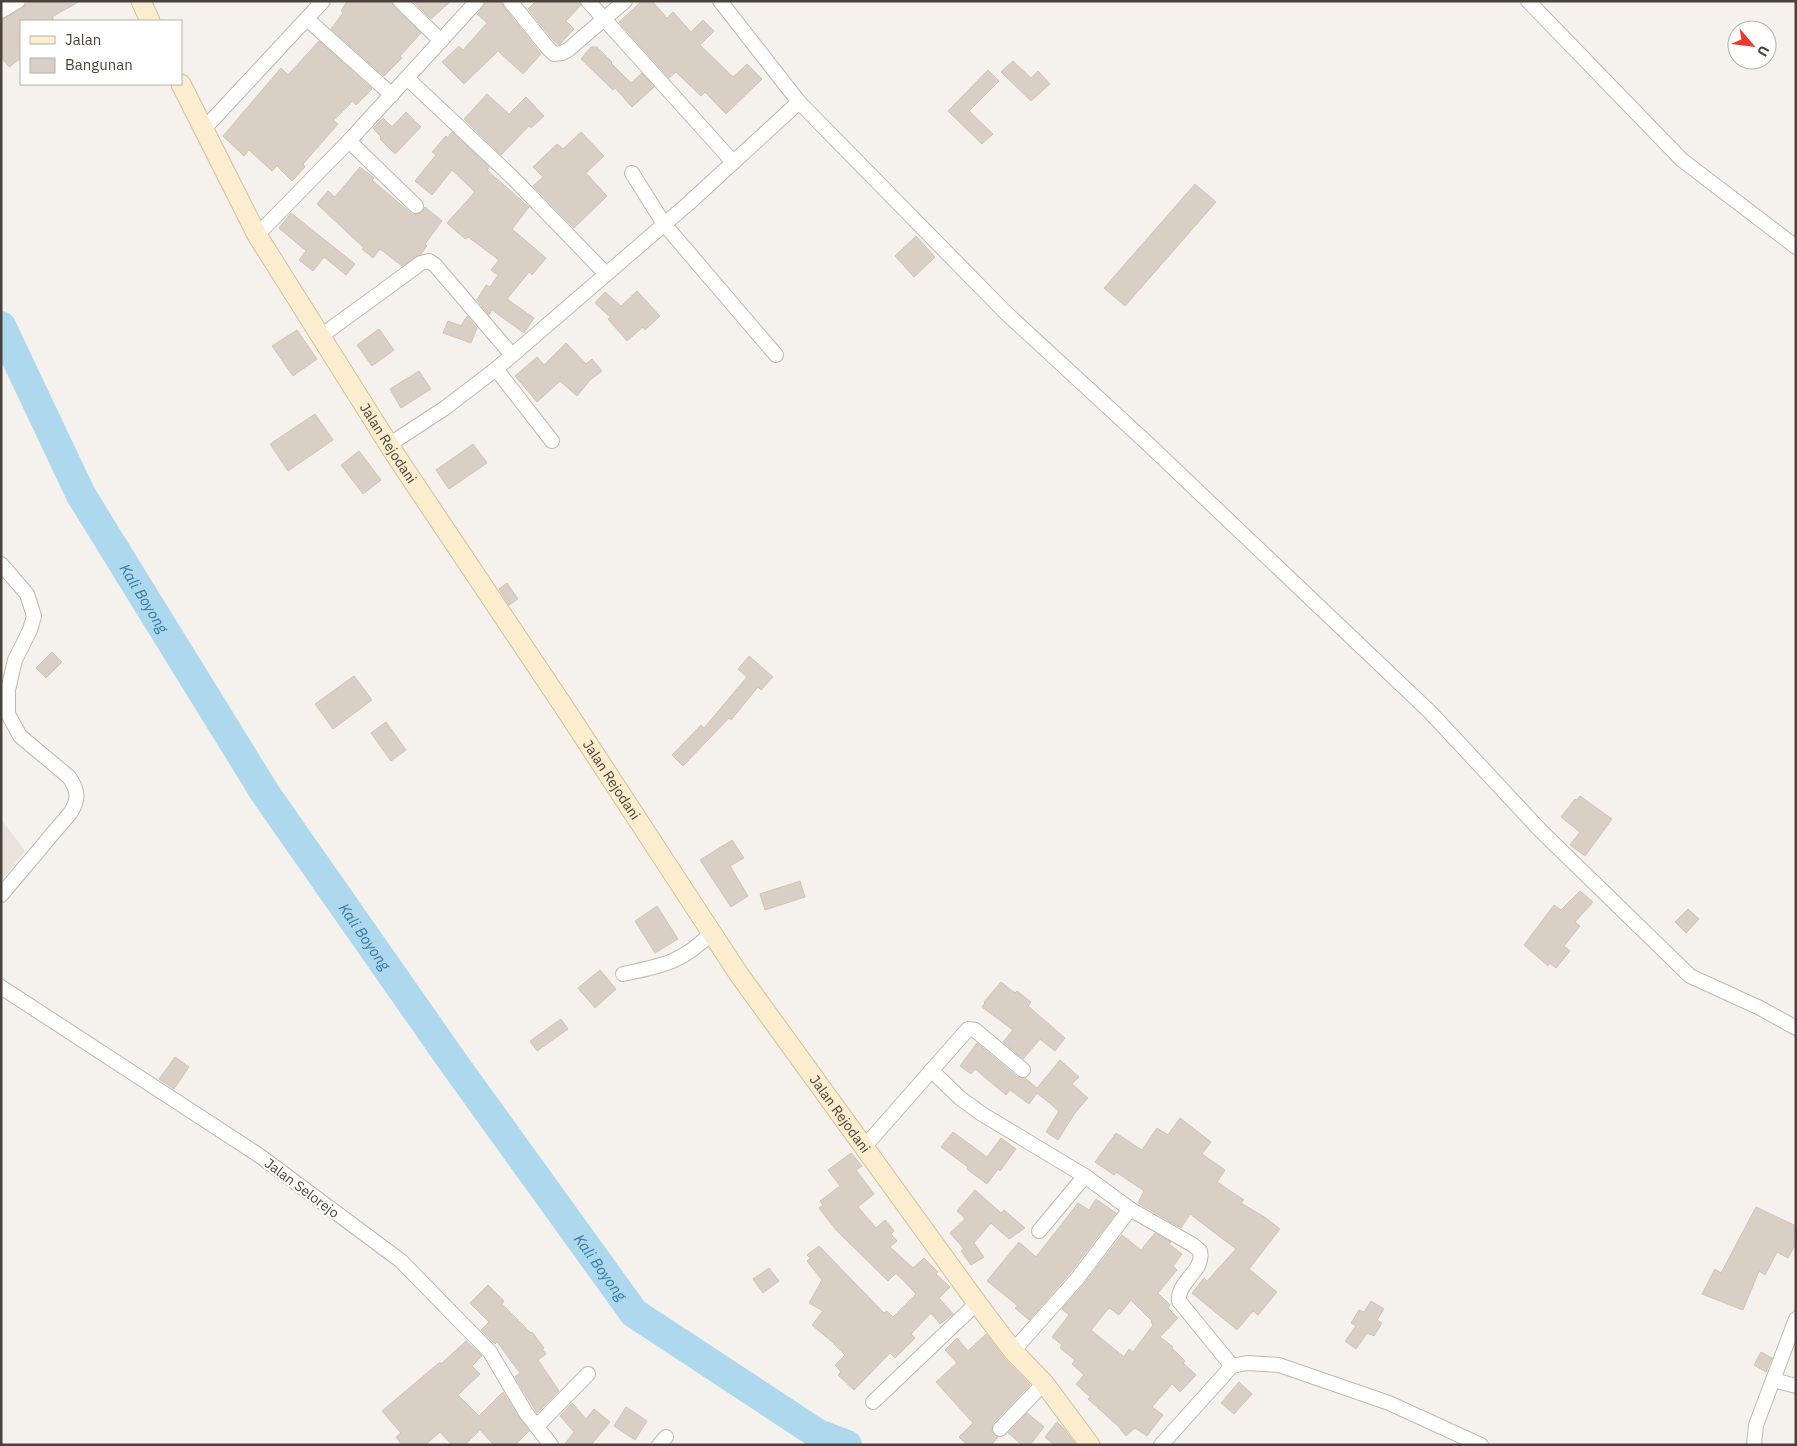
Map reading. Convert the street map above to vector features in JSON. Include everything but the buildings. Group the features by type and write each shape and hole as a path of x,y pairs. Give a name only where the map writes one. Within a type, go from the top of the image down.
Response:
{"main road":[{"path":"141,1 150,20"},
{"name":"Jalan Rejodani","path":"181,85 257,235 396,456 738,973 977,1303 1013,1351 1044,1383 1090,1445"}],"street":[{"path":"1,11 18,1"},
{"path":"203,130 323,1"},
{"path":"400,1 441,41"},
{"path":"257,235 349,141 477,1"},
{"path":"510,1 554,54 568,50 625,1"},
{"path":"588,1 733,162"},
{"path":"720,1 798,102 1006,313 1146,442 1430,712 1542,830 1690,976 1760,1008 1796,1028"},
{"path":"1528,1 1682,160 1796,247"},
{"path":"307,19 392,95"},
{"path":"407,78 514,179 606,274"},
{"path":"390,444 446,408 496,369 664,224 798,102"},
{"path":"349,141 416,206"},
{"path":"632,173 664,224 776,355"},
{"path":"321,336 421,263 429,261 435,265 512,355"},
{"path":"496,369 552,441"},
{"path":"1,564 27,594 34,616 30,630 15,660 8,690 8,714 20,736 69,778 75,785 77,794 76,804 71,812 1,896"},
{"path":"623,974 652,968 676,960 700,945 712,932"},
{"name":"Jalan Selorejo","path":"1,987 260,1156 401,1261 490,1352 526,1413 551,1445"},
{"path":"865,1146 968,1029 971,1029 1023,1070"},
{"path":"931,1070 960,1098 982,1114 1085,1176 1130,1209 1200,1250 1201,1260 1180,1290 1179,1301 1232,1366"},
{"path":"1039,1231 1085,1176"},
{"path":"1013,1351 1077,1278 1130,1209"},
{"path":"872,1402 977,1303"},
{"path":"1754,1445 1756,1425 1796,1319"},
{"path":"1161,1445 1232,1366 1247,1362 1279,1365 1389,1403 1480,1445"},
{"path":"537,1426 588,1374"},
{"path":"1773,1380 1796,1386"},
{"path":"1000,1429 1044,1383"}],"shaded area":[{"path":"1,819 25,851 1,881"}],"waterway":[{"name":"Kali Boyong","path":"1,326 81,495 265,793 453,1062 634,1313 818,1434 847,1445"}]}
